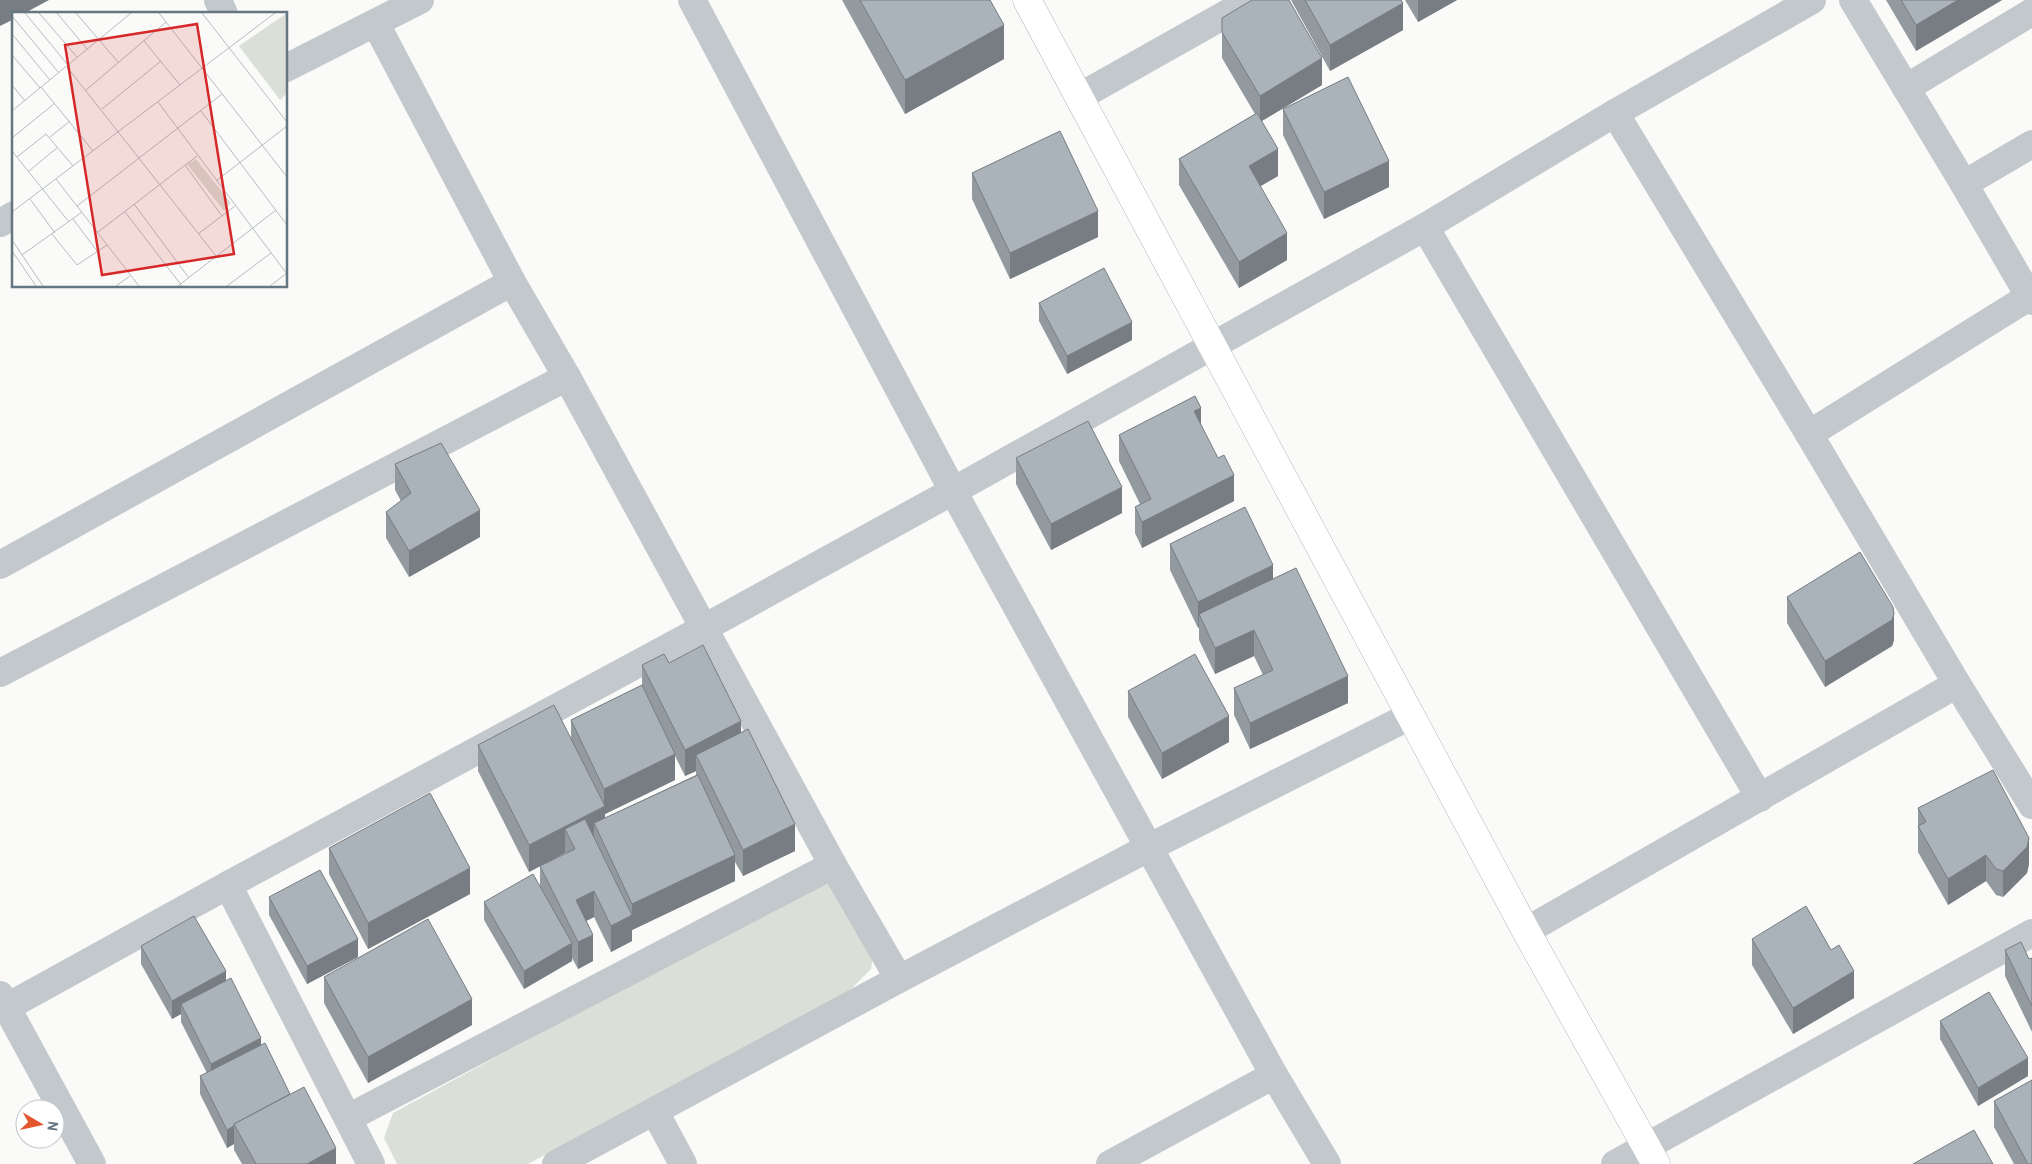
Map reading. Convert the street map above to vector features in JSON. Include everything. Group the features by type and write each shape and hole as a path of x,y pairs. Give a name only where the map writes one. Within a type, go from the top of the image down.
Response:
{"street":[{"path":"218,0 223,12"},
{"path":"288,67 420,0"},
{"path":"692,0 953,491 1274,1075 1328,1164"},
{"path":"1027,0 1526,931 1651,1156"},
{"path":"1079,97 1251,0"},
{"path":"92,1164 3,1001 228,885 953,491 1426,227 1615,113 1812,0"},
{"path":"1809,434 2031,298 1853,0"},
{"path":"1906,88 2032,12"},
{"path":"376,24 512,282 567,376 833,865 900,979"},
{"path":"1615,113 1809,434 1956,684 2032,805"},
{"path":"1964,184 2032,144"},
{"path":"0,223 12,216"},
{"path":"1426,227 1760,798"},
{"path":"0,565 512,282"},
{"path":"0,673 567,376"},
{"path":"1526,931 1956,684"},
{"path":"556,1164 1150,847 1410,716"},
{"path":"348,1118 833,865"},
{"path":"228,885 371,1164"},
{"path":"1615,1164 1651,1156 2032,933"},
{"path":"1110,1164 1274,1075"},
{"path":"655,1112 683,1164"}],"shaded area":[{"path":"821,881 837,885 874,949 871,969 849,991 528,1164 397,1164 384,1138 393,1113"}],"building":[{"path":"860,0 990,0 1004,25 905,80"},
{"path":"1252,0 1289,0 1322,58 1260,96 1222,32 1222,18"},
{"path":"1305,0 1401,0 1403,3 1330,45"},
{"path":"1901,0 1958,0 1916,25"},
{"path":"1348,77 1389,161 1324,192 1283,109"},
{"path":"1257,113 1278,149 1249,166 1287,233 1239,262 1179,159"},
{"path":"1060,131 1098,211 1010,253 972,173"},
{"path":"1104,268 1132,322 1067,356 1039,303"},
{"path":"1195,396 1201,408 1194,411 1218,458 1224,455 1234,475 1142,522 1135,507 1151,499 1119,435"},
{"path":"1088,421 1122,487 1051,524 1016,458"},
{"path":"441,443 480,510 409,551 386,512 411,493 395,464"},
{"path":"1245,507 1273,565 1198,602 1170,544"},
{"path":"1860,552 1893,607 1894,614 1892,620 1825,661 1787,597"},
{"path":"1296,568 1348,676 1250,723 1234,688 1273,670 1254,630 1215,648 1199,614"},
{"path":"703,645 741,721 685,750 642,665 664,654 669,663"},
{"path":"1195,654 1229,716 1162,753 1128,691"},
{"path":"642,685 675,754 604,789 571,720"},
{"path":"554,705 605,806 529,845 478,745"},
{"path":"748,729 795,824 743,850 696,755"},
{"path":"1993,770 2029,838 2027,847 2003,871 1996,869 1986,855 1948,879 1918,826 1926,822 1918,808"},
{"path":"698,775 735,855 632,904 594,823"},
{"path":"430,793 470,868 368,923 329,848"},
{"path":"585,819 632,915 611,926 594,891 576,900 593,935 578,942 540,866 575,849 565,829"},
{"path":"320,870 358,939 307,966 269,897"},
{"path":"533,874 572,943 524,971 484,902"},
{"path":"1806,906 1831,950 1839,945 1854,971 1793,1008 1752,939"},
{"path":"194,916 226,971 172,1001 141,946"},
{"path":"428,919 472,999 368,1057 324,977"},
{"path":"2021,942 2029,959 2032,958 2032,1006 2005,950"},
{"path":"231,978 261,1038 211,1064 181,1004"},
{"path":"1989,992 2028,1058 1978,1088 1940,1021"},
{"path":"265,1043 290,1094 234,1124 234,1126 227,1130 200,1076"},
{"path":"2032,1080 2032,1164 2028,1164 1994,1101"},
{"path":"304,1087 336,1148 307,1164 256,1164 234,1124"},
{"path":"1974,1130 1993,1164 1913,1164"}]}
